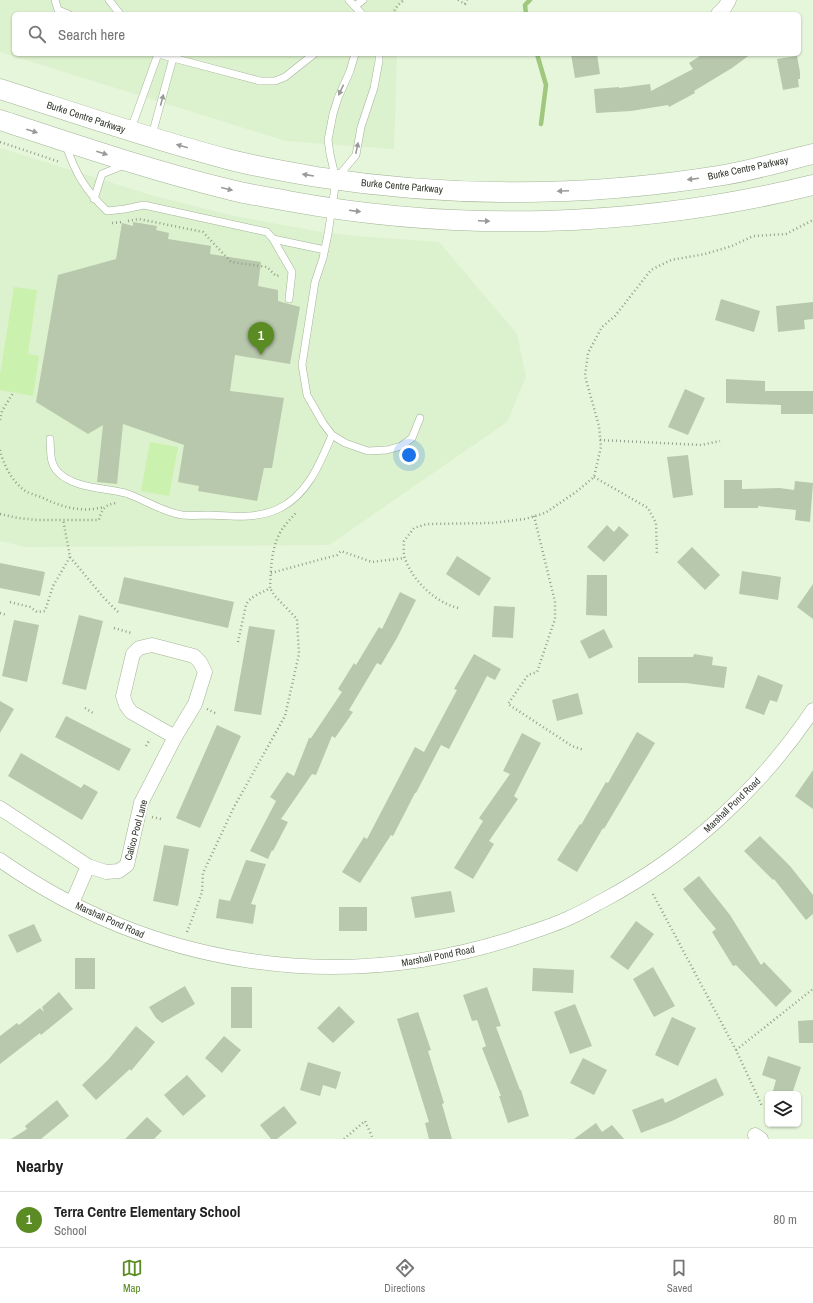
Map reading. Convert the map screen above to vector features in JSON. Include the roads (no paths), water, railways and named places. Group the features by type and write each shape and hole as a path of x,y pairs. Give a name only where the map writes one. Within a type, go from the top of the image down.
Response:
{"main road":[{"name":"Burke Centre Parkway","path":"0,89 151,138 228,160 286,172 395,187 472,192 534,192 614,189 725,175 813,154"},
{"path":"0,120 130,162 233,191 331,209 409,217 485,222 547,222 624,217 712,206 813,185"}],"street":[{"path":"720,12 729,0"},
{"name":"Calico Pool Lane","path":"0,808 88,866 106,872 119,871 127,864 141,804 175,737 195,704 205,672 200,662 194,656 152,644 140,648 133,654 123,696 126,705 131,712 175,737"},
{"name":"Marshall Pond Road","path":"0,860 22,876 108,921 147,936 207,953 257,962 296,966 362,967 399,964 474,950 529,933 570,918 629,886 673,856 718,821 775,761 798,733 813,710"},
{"path":"72,903 88,866"}],"lane":[{"path":"55,0 58,10 63,12"},
{"path":"110,0 119,12"},
{"path":"349,0 360,12"},
{"path":"354,6 363,0"},
{"path":"130,131 157,56"},
{"path":"166,56 260,81 275,81 285,77 311,56"},
{"path":"354,56 350,71 338,98 329,132 328,140 330,154 336,180 328,234 315,282 302,365 307,395 323,423 332,435 345,443 368,451 387,450 400,446 412,438 420,418"},
{"path":"336,180 356,155 361,127 374,88 379,56"},
{"path":"151,138 174,58"},
{"path":"65,141 73,164 83,184 94,199 107,211 144,205 267,232 273,239 292,272 289,300"},
{"path":"94,199 102,174 130,162"},
{"path":"273,239 324,250"},
{"path":"50,439 51,463 66,479 126,493 145,502 181,515 259,515 278,509 294,500 312,479 332,435"}],"waterway":[{"path":"526,12 525,5 530,0"},
{"path":"538,56 546,85 541,124"}],"place":[{"name":"Terra Centre Elementary School","path":"261,355"}]}
